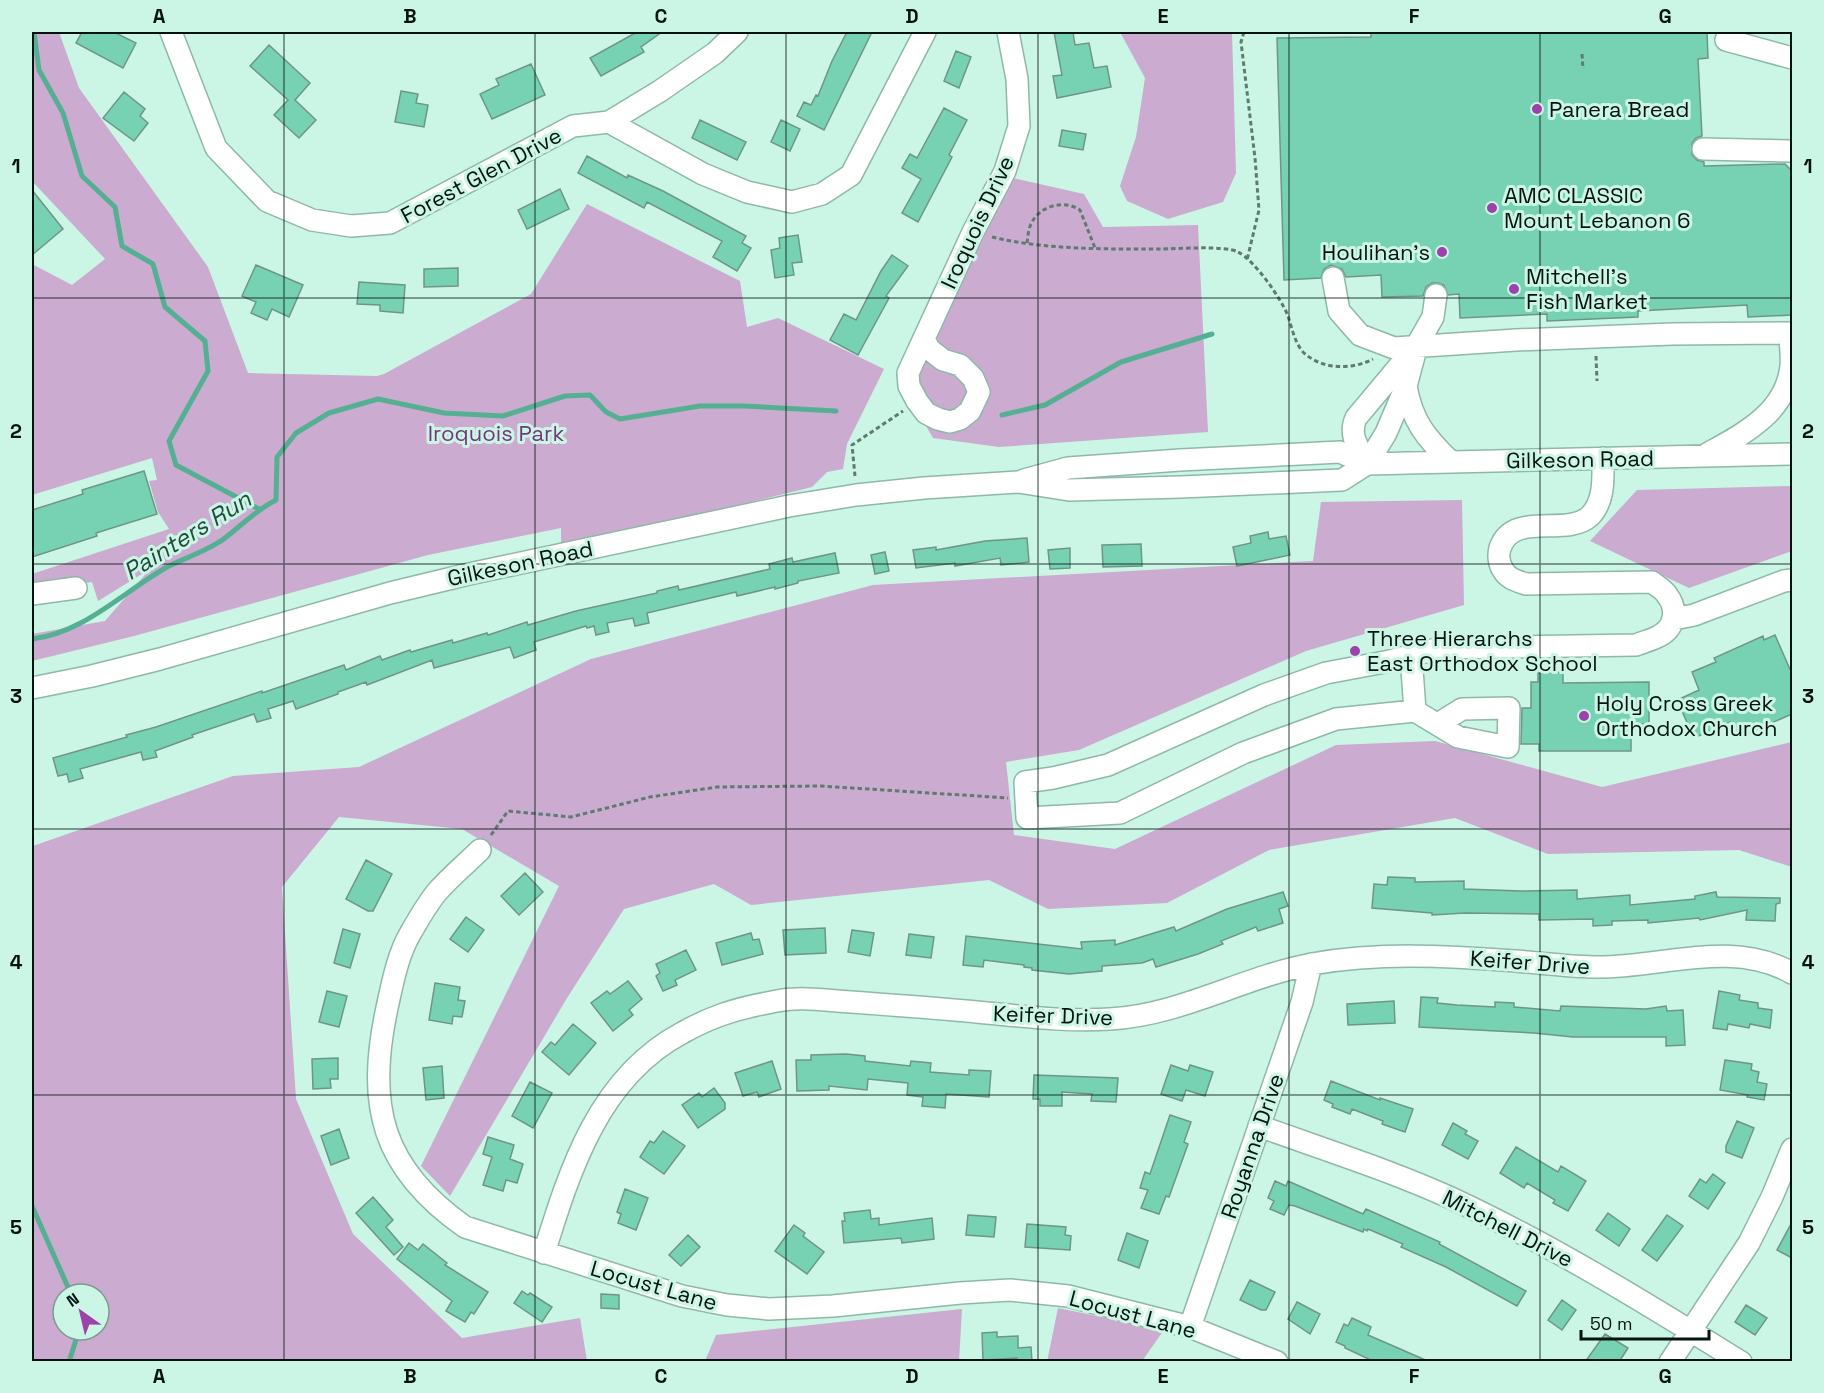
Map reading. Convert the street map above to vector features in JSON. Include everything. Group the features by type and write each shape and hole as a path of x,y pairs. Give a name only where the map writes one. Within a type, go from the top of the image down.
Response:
{"street":[{"name":"Forest Glen Drive","path":"171,32 216,148 267,201 312,220 351,226 390,223 573,126 609,122"},
{"path":"737,32 715,53 660,91 609,122 703,174 747,192 792,202 822,194 851,175 925,32"},
{"name":"Iroquois Drive","path":"917,401 909,386 908,373 973,232 1005,171 1018,126 1017,79 1008,32"},
{"path":"1748,32 1726,40 1792,58"},
{"path":"1703,149 1792,151"},
{"path":"1333,278 1339,311 1360,335 1394,348 1417,345 1672,334 1791,334 1792,370 1785,387 1768,415 1750,430 1704,456"},
{"path":"1367,464 1354,440 1353,425 1356,418 1417,345 1434,317 1436,295"},
{"path":"917,401 926,413 950,422 960,419 970,411 979,392 973,378 960,365 943,360 929,349 924,338"},
{"path":"1367,464 1386,433 1406,386 1417,345"},
{"path":"1406,386 1411,409 1421,429 1451,462"},
{"name":"Gilkeson Road","path":"32,688 160,659 390,593 469,574 789,506 856,495 1018,482 1069,490 1342,480 1367,464 1792,454"},
{"path":"1438,723 1415,711 1336,718 1243,753 1120,813 1027,818 1025,782 1108,765 1264,695 1326,673 1440,648 1636,645 1659,637 1668,630 1674,619 1673,604 1666,592 1652,582 1526,584 1513,580 1504,572 1500,563 1499,552 1504,538 1514,531 1525,527 1574,525 1584,521 1592,514 1601,494 1603,458"},
{"path":"1674,619 1694,615 1792,580"},
{"path":"32,594 76,588"},
{"path":"1411,655 1415,711"},
{"name":"Locust Lane","path":"480,850 437,892 408,936 393,981 382,1030 378,1084 381,1118 394,1150 412,1180 440,1209 465,1227 682,1296 727,1305 769,1309 833,1306 1010,1290 1068,1296 1190,1327 1276,1362"},
{"name":"Keifer Drive","path":"544,1252 565,1186 591,1126 617,1088 645,1057 680,1033 731,1010 792,998 939,1008 1039,1018 1111,1019 1173,1009 1266,975 1311,964 1351,958 1417,955 1599,967 1642,965 1695,956 1739,957 1784,968 1792,973"},
{"name":"Royanna Drive","path":"1190,1327 1302,1002 1311,964"},
{"name":"Mitchell Drive","path":"1259,1126 1402,1177 1452,1198 1566,1256 1742,1362"},
{"path":"1671,1362 1749,1243 1792,1149"}],"path":[{"path":"1244,32 1241,42 1259,210 1247,260"},
{"path":"1582,54 1583,69"},
{"path":"1027,243 1033,220 1046,209 1060,204 1074,206 1080,210 1095,248"},
{"path":"973,232 1027,243 1095,248 1227,249 1238,252 1256,267 1281,302 1303,352 1321,363 1346,368 1367,362 1394,348"},
{"path":"856,495 852,445 917,401"},
{"path":"480,850 508,811 571,817 650,797 717,787 821,786 1025,799"}],"green space":[{"name":"Iroquois Park","path":"32,32 59,32 79,88 208,267 248,373 377,376 384,374 531,294 587,204 740,281 747,327 778,318 884,369 847,444 843,469 827,472 812,487 561,549 561,528 428,555 134,636 32,661 32,634 105,621 150,569 98,601 92,582 32,590 32,574 169,529 158,512 149,481 157,480 152,458 32,495 32,264 72,285 105,259 32,181"},
{"path":"1120,32 1232,32 1236,173 1223,202 1168,219 1127,201 1120,186 1136,137 1145,78"},
{"path":"1013,178 1084,194 1103,227 1198,225 1208,432 999,447 933,438 903,386"},
{"path":"1792,486 1792,551 1689,588 1590,541 1637,490"},
{"path":"1462,500 1464,605 1306,651 1079,750 1006,762 1014,835 1115,849 1336,745 1435,741 1602,787 1792,742 1792,867 1739,850 1548,854 1455,818 1269,850 1167,903 1048,909 989,880 751,905 714,884 624,909 567,998 450,1196 421,1166 559,886 462,829 339,817 282,887 296,1099 353,1234 462,1338 580,1318 587,1361 32,1362 33,846 233,776 359,767 591,659 873,585 1313,561 1321,502"},
{"path":"1058,1308 1164,1330 1142,1361 1047,1362"},
{"path":"962,1309 959,1361 705,1361 716,1335"}],"building":[{"path":"82,32 114,32 136,43 123,68 76,43"},
{"path":"637,32 662,32 641,47 644,52 601,76 590,58"},
{"path":"847,32 872,32 824,130 797,116 804,102 811,105 816,95 818,96"},
{"path":"1054,32 1073,32 1075,45 1089,43 1094,68 1107,66 1111,87 1057,98 1053,76 1062,75"},
{"path":"1371,32 1707,32 1708,58 1698,59 1702,136 1696,138 1692,143 1692,155 1704,162 1704,166 1785,164 1792,171 1792,315 1748,317 1747,305 1638,311 1638,317 1547,321 1547,314 1460,318 1459,294 1448,295 1444,285 1438,283 1432,283 1426,287 1423,296 1382,297 1381,275 1346,277 1342,269 1331,265 1324,269 1321,278 1284,280 1277,38 1371,37"},
{"path":"269,45 310,83 295,100 316,120 299,138 274,115 288,100 250,66"},
{"path":"956,51 971,57 959,88 944,81"},
{"path":"531,64 545,95 492,119 480,94 499,85 496,79"},
{"path":"401,91 418,94 416,103 428,105 424,127 395,122"},
{"path":"124,92 145,109 140,116 148,123 134,141 103,118"},
{"path":"944,108 967,120 949,155 952,157 918,222 902,213 921,179 902,168 910,154 917,158"},
{"path":"700,120 746,142 737,160 692,138"},
{"path":"781,120 800,129 790,151 771,142"},
{"path":"1062,130 1086,134 1083,150 1059,146"},
{"path":"587,156 627,178 628,175 663,191 746,236 742,243 751,248 737,271 713,257 722,241 647,202 644,208 578,173"},
{"path":"560,189 569,209 527,229 518,210"},
{"path":"32,190 63,229 32,255"},
{"path":"798,235 802,262 792,263 794,275 775,278 771,250 780,248 779,238"},
{"path":"892,255 908,266 886,296 889,298 858,355 830,340 844,314 856,320 881,271"},
{"path":"256,265 303,285 289,317 272,309 267,320 251,313 256,302 242,296"},
{"path":"458,268 458,286 424,287 424,269"},
{"path":"359,282 405,285 403,313 380,311 380,305 357,304"},
{"path":"144,471 157,514 96,533 97,536 32,557 32,510 83,494 82,490"},
{"path":"1268,532 1269,539 1286,536 1290,555 1237,566 1233,547 1251,543 1250,536"},
{"path":"1027,538 1029,562 1001,565 1000,558 955,566 955,563 916,568 913,550 936,547 936,550 985,541"},
{"path":"1141,544 1142,566 1103,567 1102,545"},
{"path":"1070,548 1070,568 1050,569 1048,550"},
{"path":"885,552 889,571 875,574 871,555"},
{"path":"835,553 839,573 798,581 798,583 775,589 775,587 737,596 736,592 647,613 649,623 635,626 633,618 607,623 609,632 596,635 594,626 587,628 586,626 534,642 536,650 514,658 510,647 434,668 432,660 296,709 293,701 268,709 271,718 257,722 254,714 192,735 193,737 155,751 157,757 143,760 141,752 80,769 83,778 69,782 67,774 58,776 53,758 127,737 126,735 344,665 346,670 380,656 382,660 410,650 411,652 452,640 453,643 487,633 488,635 527,622 528,625 678,586 679,590 770,569 769,564 792,558 793,562"},
{"path":"1775,635 1792,674 1792,714 1737,738 1730,722 1694,738 1677,700 1699,690 1692,672 1716,662 1714,658 1763,636 1764,640"},
{"name":"Holy Cross Greek Orthodox Church","path":"1563,672 1563,683 1649,682 1649,724 1631,724 1631,751 1539,751 1539,744 1521,744 1522,708 1531,708 1531,682 1538,682 1538,673"},
{"path":"366,860 392,874 373,911 368,911 346,899"},
{"path":"525,873 543,892 519,915 501,896"},
{"path":"1388,877 1415,878 1415,882 1464,881 1464,889 1577,890 1577,899 1630,895 1630,905 1695,899 1695,896 1716,892 1717,897 1780,898 1780,903 1776,904 1775,921 1746,920 1747,910 1700,920 1699,918 1648,923 1648,920 1612,921 1612,925 1593,926 1593,919 1539,920 1539,914 1432,915 1432,913 1372,908 1374,884 1387,885"},
{"path":"1283,892 1288,906 1279,909 1283,923 1258,931 1256,927 1221,941 1223,944 1198,954 1156,967 1153,959 1142,963 1102,966 1102,971 1069,974 1032,970 1024,965 984,960 983,967 963,965 966,936 1082,949 1081,942 1115,940 1115,945 1174,927 1176,931 1227,909"},
{"path":"466,917 484,930 468,952 450,939"},
{"path":"825,928 826,953 785,955 783,930"},
{"path":"343,929 360,934 350,968 334,963"},
{"path":"852,930 874,933 870,956 848,952"},
{"path":"751,933 753,940 759,939 763,954 722,965 716,943"},
{"path":"909,934 934,937 931,958 906,955"},
{"path":"686,950 696,970 675,980 677,985 663,991 656,976 660,973 656,964"},
{"path":"628,981 642,999 629,1010 633,1015 613,1031 591,1003 607,991 610,994"},
{"path":"435,983 460,987 458,1000 465,1001 462,1017 453,1016 452,1024 429,1020"},
{"path":"327,991 347,996 339,1027 319,1022"},
{"path":"1719,991 1740,995 1739,1000 1758,1003 1758,1008 1772,1010 1770,1028 1750,1024 1749,1028 1728,1024 1727,1030 1713,1028"},
{"path":"1421,997 1438,998 1437,1003 1495,1007 1495,1002 1514,1003 1514,1007 1560,1011 1561,1006 1646,1009 1666,1006 1667,1011 1683,1010 1685,1045 1666,1046 1666,1037 1573,1037 1419,1027"},
{"path":"1394,1001 1395,1023 1348,1025 1347,1004"},
{"path":"573,1024 596,1043 569,1075 542,1052 551,1042 555,1045"},
{"path":"811,1055 865,1056 865,1061 910,1066 911,1061 931,1063 930,1072 969,1075 969,1070 991,1071 989,1097 946,1094 945,1108 922,1106 923,1097 907,1095 908,1083 868,1079 867,1090 829,1086 829,1090 797,1091 796,1060 811,1060"},
{"path":"338,1058 338,1079 330,1079 331,1088 313,1089 312,1059"},
{"path":"1725,1060 1752,1064 1751,1070 1759,1072 1757,1082 1767,1084 1764,1100 1720,1090"},
{"path":"772,1061 781,1089 759,1097 757,1092 743,1096 735,1073"},
{"path":"1171,1065 1188,1071 1190,1065 1213,1072 1205,1096 1186,1090 1182,1101 1161,1094"},
{"path":"442,1066 444,1098 426,1100 423,1068"},
{"path":"1034,1075 1118,1078 1116,1102 1091,1101 1092,1094 1062,1092 1062,1106 1040,1106 1040,1099 1033,1099"},
{"path":"1331,1081 1380,1100 1380,1098 1413,1109 1405,1132 1382,1124 1383,1121 1352,1109 1350,1114 1332,1107 1333,1104 1324,1100"},
{"path":"530,1082 552,1093 533,1128 512,1116"},
{"path":"714,1088 725,1103 725,1109 698,1128 682,1105 699,1093 702,1097"},
{"path":"1170,1115 1191,1122 1184,1142 1188,1144 1169,1197 1166,1196 1159,1214 1141,1208 1148,1190 1140,1188 1145,1172 1150,1174"},
{"path":"1737,1121 1754,1128 1742,1158 1726,1152 1726,1146"},
{"path":"1453,1123 1467,1131 1465,1134 1478,1141 1468,1159 1442,1145"},
{"path":"339,1129 349,1158 331,1165 321,1136"},
{"path":"663,1131 685,1146 664,1174 640,1157 650,1141 654,1143"},
{"path":"488,1137 514,1145 510,1159 523,1164 517,1183 506,1180 503,1191 483,1185 492,1157 483,1154"},
{"path":"1516,1147 1558,1172 1561,1166 1586,1181 1568,1211 1553,1203 1555,1200 1527,1183 1524,1188 1500,1173"},
{"path":"1713,1174 1725,1183 1708,1209 1689,1196 1700,1179 1706,1183"},
{"path":"1275,1181 1286,1186 1288,1181 1363,1214 1366,1209 1440,1242 1439,1244 1526,1291 1517,1306 1446,1267 1401,1247 1403,1244 1368,1229 1367,1231 1364,1229 1363,1232 1295,1206 1289,1205 1284,1215 1270,1209 1274,1201 1268,1198"},
{"path":"625,1189 648,1198 636,1230 618,1223 621,1214 617,1212"},
{"path":"373,1197 393,1220 386,1227 403,1247 394,1255 356,1213"},
{"path":"870,1210 871,1219 879,1218 879,1225 932,1218 934,1239 902,1243 901,1238 844,1243 842,1221 845,1221 844,1213"},
{"path":"1608,1213 1630,1229 1619,1246 1596,1230"},
{"path":"968,1215 996,1217 994,1237 966,1235"},
{"path":"1667,1215 1683,1226 1657,1261 1642,1250"},
{"path":"1792,1222 1792,1258 1777,1250"},
{"path":"1027,1224 1066,1227 1065,1235 1071,1236 1070,1250 1025,1247"},
{"path":"794,1225 805,1233 803,1236 824,1252 807,1274 775,1251"},
{"path":"1127,1233 1148,1241 1139,1268 1118,1260"},
{"path":"688,1235 700,1247 681,1266 669,1255"},
{"path":"409,1243 418,1250 423,1244 447,1263 445,1265 488,1292 474,1314 471,1312 465,1322 446,1311 452,1301 397,1259"},
{"path":"1250,1280 1275,1292 1266,1310 1240,1300"},
{"path":"522,1291 528,1295 530,1293 552,1307 542,1322 514,1303"},
{"path":"601,1294 619,1295 619,1309 601,1308"},
{"path":"1562,1300 1576,1310 1562,1330 1548,1320"},
{"path":"1297,1302 1320,1314 1310,1334 1288,1319"},
{"path":"1746,1305 1767,1318 1755,1335 1735,1322"},
{"path":"1352,1318 1371,1327 1368,1335 1430,1362 1375,1362 1345,1348 1336,1342 1344,1324 1348,1326"},
{"path":"997,1332 997,1337 1018,1336 1018,1348 1031,1347 1032,1362 1017,1362 1017,1358 983,1360 982,1333"},
{"path":"1605,1334 1628,1348 1619,1362 1585,1362"}],"waterway":[{"path":"34,32 39,70 63,113 82,176 115,207 122,246 153,264 165,307 205,341 208,371 169,441 176,465 259,509"},
{"name":"Painters Run","path":"1002,415 1045,405 1121,362 1212,334"},
{"name":"Painters Run","path":"32,639 69,629 103,610 167,567 218,543 276,500 277,457 296,433 329,413 378,399 444,413 503,416 565,396 590,395 606,412 620,419 700,406 836,411"},
{"path":"32,1206 66,1282"},
{"path":"69,1362 75,1342"}],"place":[{"name":"Panera Bread","path":"1537,109"},
{"name":"AMC CLASSIC Mount Lebanon 6","path":"1492,208"},
{"name":"Houlihan's","path":"1442,252"},
{"name":"Mitchell's Fish Market","path":"1514,289"},
{"name":"Three Hierarchs East Orthodox School","path":"1355,651"},
{"name":"Holy Cross Greek Orthodox Church","path":"1584,716"}]}
